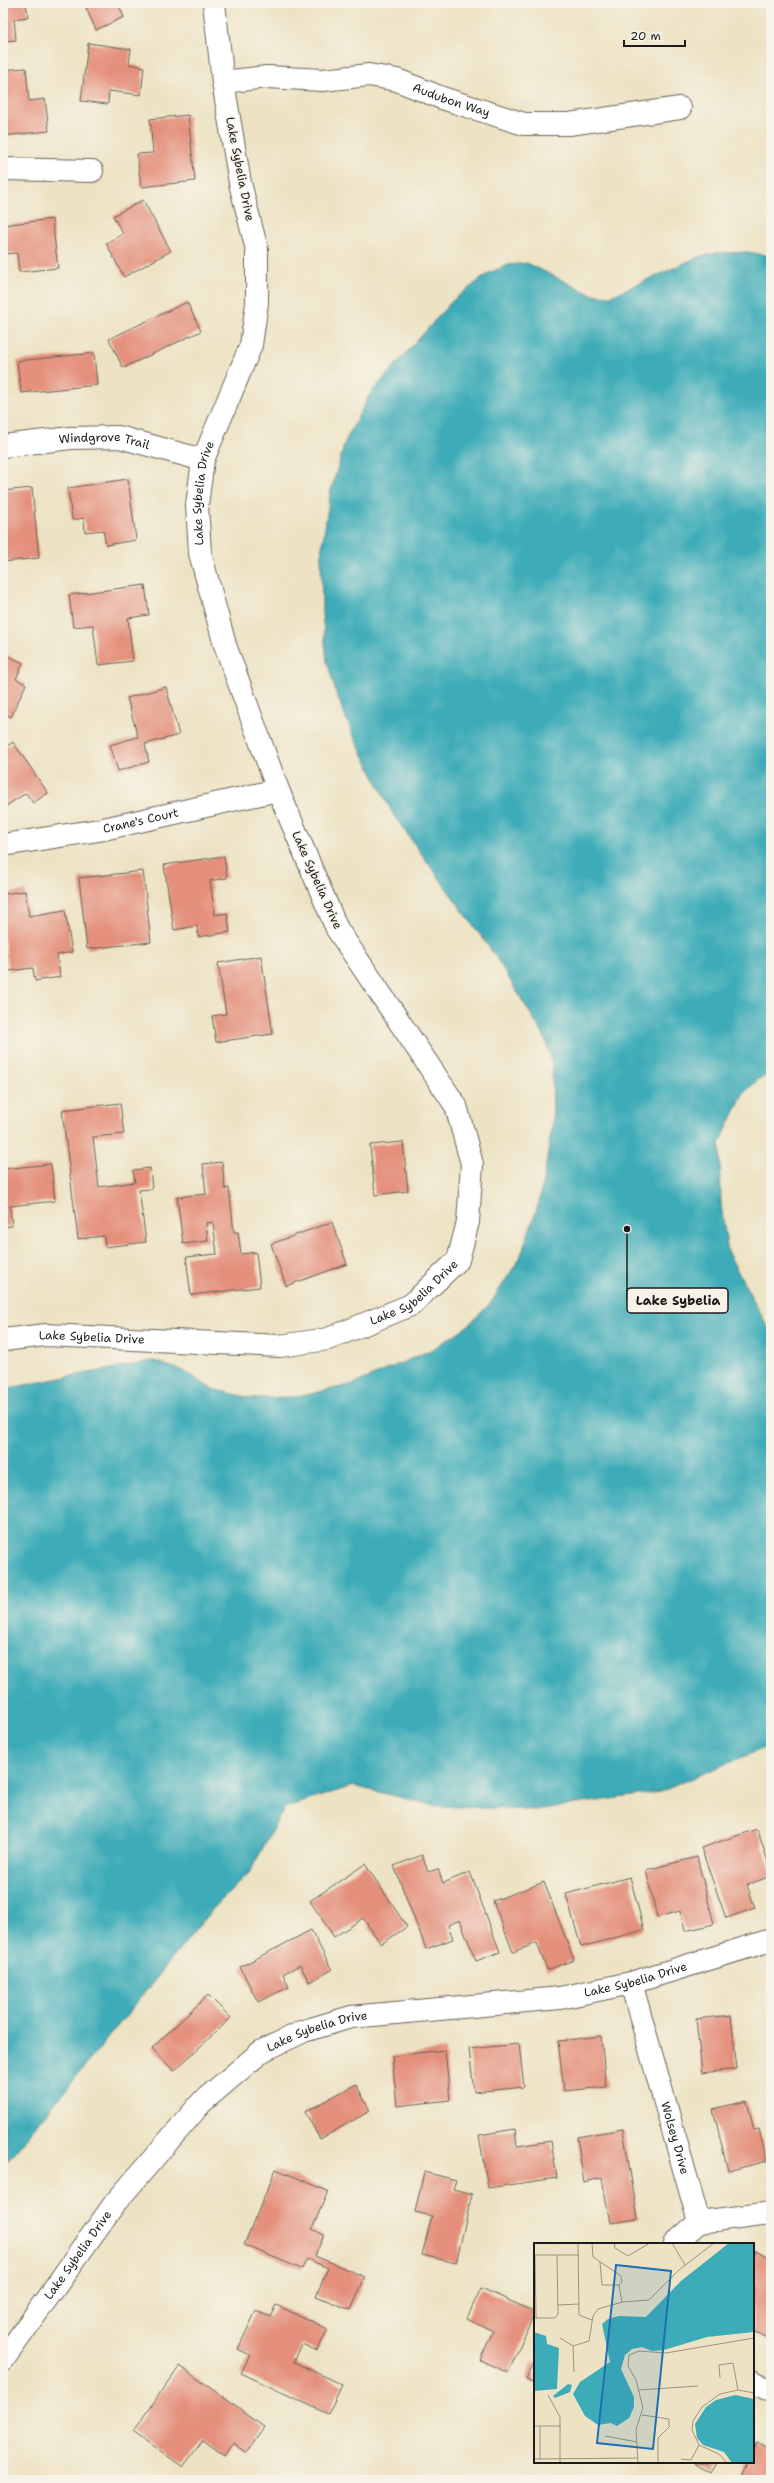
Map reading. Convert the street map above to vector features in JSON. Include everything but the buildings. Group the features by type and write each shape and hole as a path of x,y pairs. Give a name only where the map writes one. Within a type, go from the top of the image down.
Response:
{"street":[{"name":"Lake Sybelia Drive","path":"3,1340 46,1335 280,1346 328,1339 411,1305 458,1260 468,1222 472,1164 456,1106 337,928 278,790 225,645 200,553 197,505 203,460 251,345 258,303 257,250 240,183 223,82 214,3"},
{"name":"Audubon Way","path":"223,82 267,77 323,80 369,75 397,80 442,98 524,124 569,124 680,108"},
{"path":"3,169 92,171"},
{"name":"Windgrove Trail","path":"3,446 71,438 119,437 203,460"},
{"name":"Crane's Court","path":"3,845 99,830 278,790"},
{"name":"Lake Sybelia Drive","path":"3,2360 115,2203 202,2102 262,2050 304,2031 351,2017 560,1998 631,1983 771,1940"},
{"name":"Wolsey Drive","path":"631,1983 699,2222"},
{"path":"675,2243 699,2222 771,2213"},
{"path":"754,2382 771,2391"}],"water":[{"path":"748,252 771,256 771,1075 760,1078 743,1094 720,1143 721,1205 728,1253 771,1333 771,1745 660,1792 535,1810 437,1806 353,1786 284,1808 250,1872 211,1911 3,2167 3,1389 153,1361 184,1371 212,1389 251,1398 297,1397 354,1384 433,1349 466,1327 490,1304 520,1258 539,1202 553,1120 552,1062 544,1036 494,954 394,816 352,733 336,693 327,661 322,614 321,554 330,494 345,442 370,394 452,301 489,273 508,265 527,263 590,294 611,296 698,257 717,253"}],"place":[{"name":"Lake Sybelia","path":"627,1229"}]}
